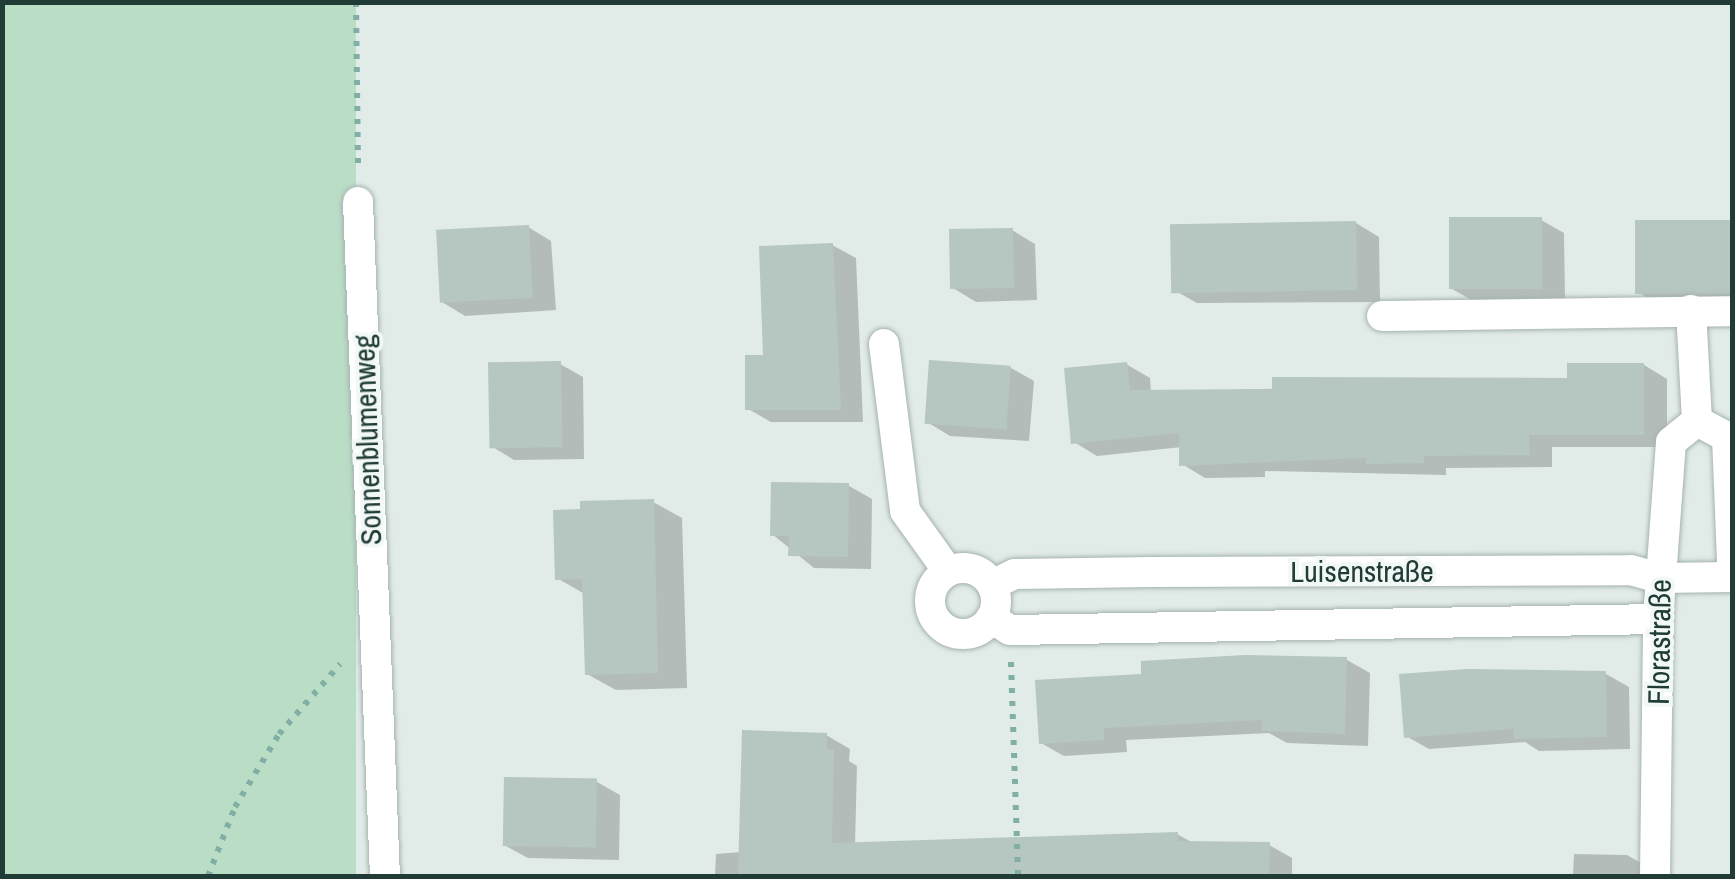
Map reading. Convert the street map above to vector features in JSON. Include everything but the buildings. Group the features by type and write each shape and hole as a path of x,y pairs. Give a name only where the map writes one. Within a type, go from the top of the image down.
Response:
{"street":[{"name":"Sonnenblumenweg","path":"358,202 385,876"},
{"path":"1692,310 1697,421 1727,437 1732,562"},
{"path":"1382,316 1732,311"},
{"path":"884,344 905,510 948,571 981,572 992,585 1001,624"},
{"name":"Florastraße","path":"1656,876 1658,619 1670,442 1697,421"},
{"name":"Luisenstraße","path":"992,585 1015,574 1172,572 1630,570 1660,578 1732,576"},
{"name":"Luisenstraße","path":"948,571 930,595 938,624 966,634 1001,624 1658,619"}],"path":[{"path":"356,2 358,202"},
{"path":"1001,624 1018,876"},
{"path":"208,876 235,807 279,734 374,632"}],"green space":[{"path":"2,3 356,3 356,876 2,876"}]}
